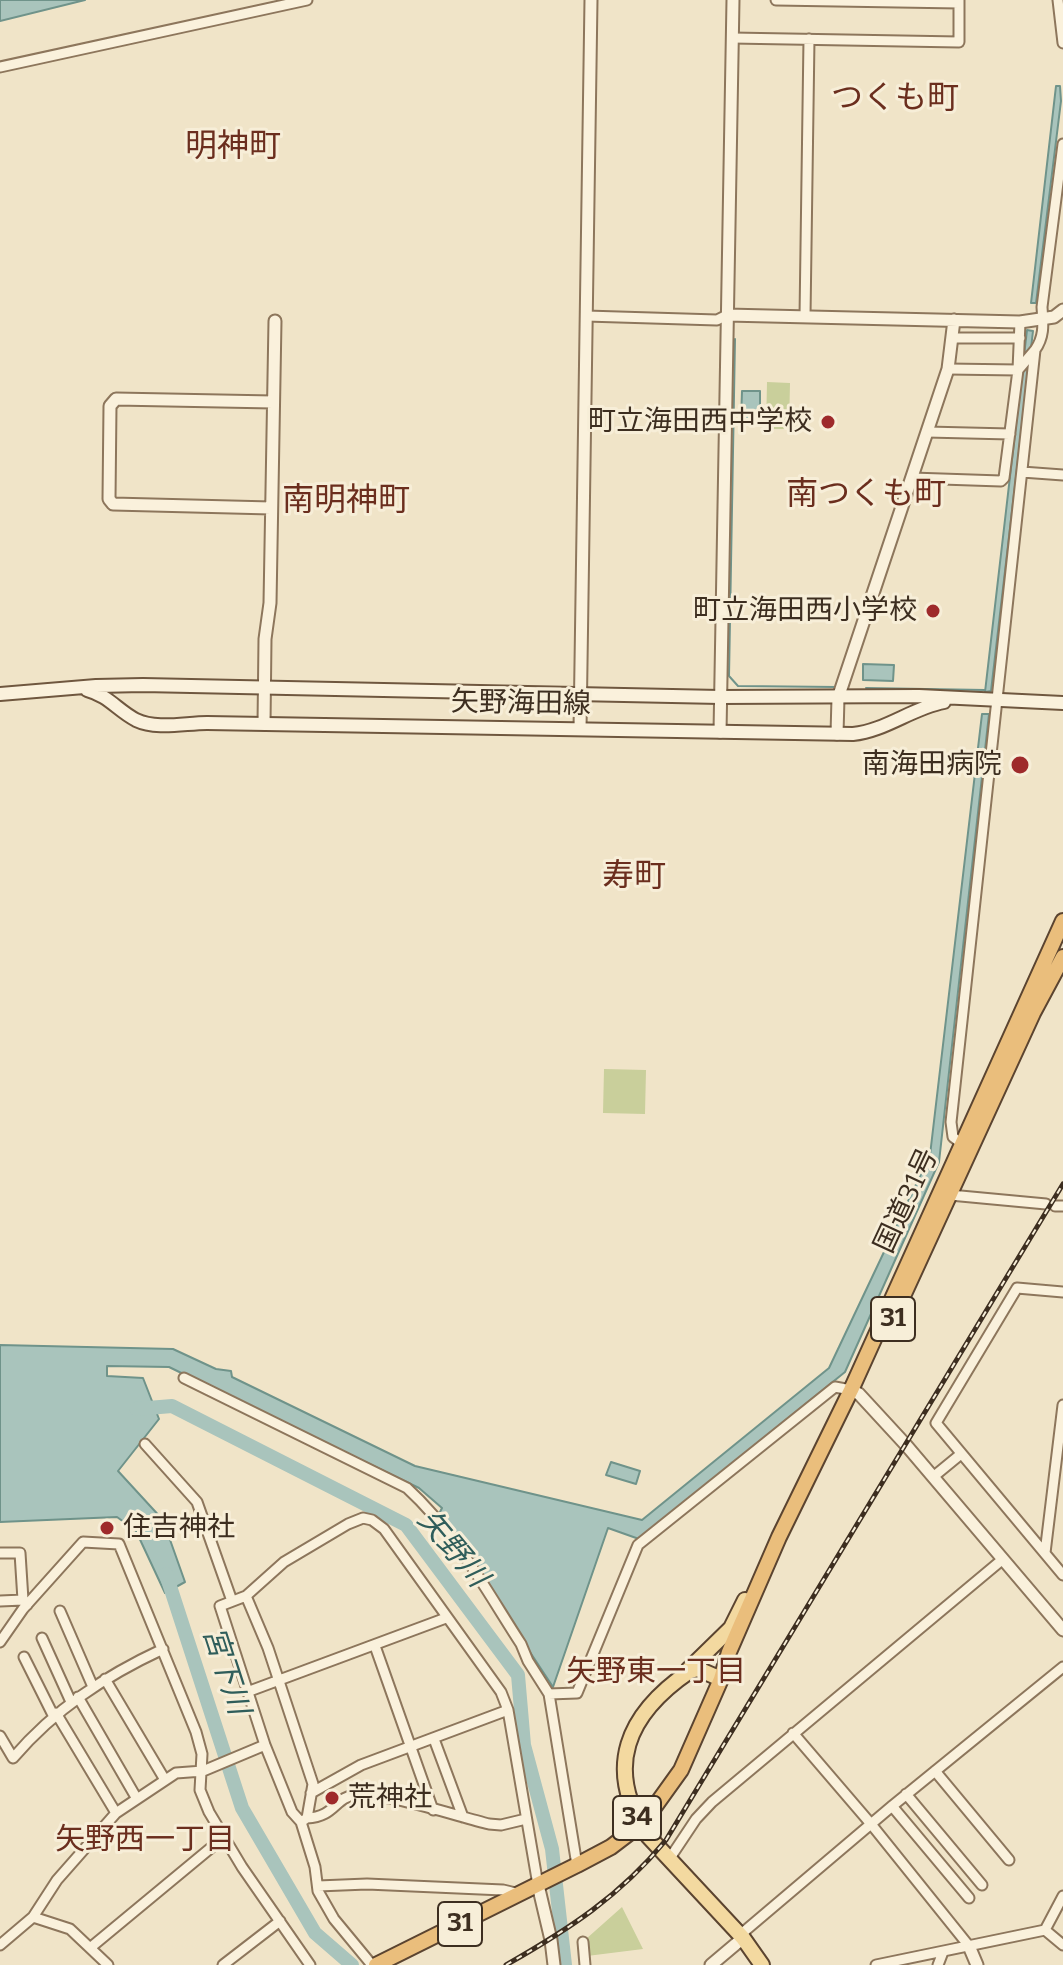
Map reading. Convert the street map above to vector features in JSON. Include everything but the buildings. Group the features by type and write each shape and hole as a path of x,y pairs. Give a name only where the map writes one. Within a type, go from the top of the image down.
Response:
{"highway":[{"name":"国道31号","path":"721,1679 736,1656 788,1535 950,1195 973,1119 1060,944 1063,921"},
{"path":"1033,1013 1060,944"},
{"name":"国道31号","path":"376,1965 611,1847 648,1816 681,1770 779,1537 855,1392 966,1147 1063,957"}],"main road":[{"name":"矢野海田線","path":"0,694 143,685 720,697 919,696 1063,703"},
{"name":"矢野海田線","path":"80,688 104,696 132,718 150,724 837,734 868,732 926,707 965,700"},
{"name":"34","path":"762,1965 742,1937 648,1836 636,1817 624,1782 624,1765 633,1730 642,1714 731,1628 779,1537"},
{"path":"679,1679 698,1669 721,1679"}],"street":[{"path":"0,67 307,0"},
{"path":"580,729 591,0"},
{"path":"720,732 733,0"},
{"path":"732,38 959,42 959,2 776,0"},
{"path":"1058,0 1063,43"},
{"path":"805,316 809,39"},
{"path":"948,369 1020,368 1041,341 1042,307 1063,144"},
{"path":"586,316 717,320 727,315 805,316 1020,322 1054,317 1063,310"},
{"path":"837,734 838,698 948,369 954,320"},
{"path":"264,724 265,639 270,603 275,321"},
{"path":"966,1147 951,1134 952,1112 1022,472 1020,322"},
{"path":"954,338 1020,338"},
{"path":"912,478 1001,481 1004,478 1010,434 1021,406 1034,351"},
{"path":"271,508 113,504 109,499 110,406 116,399 273,402"},
{"path":"927,432 1010,434"},
{"path":"1022,472 1063,475"},
{"path":"952,1112 963,1120 973,1119"},
{"path":"950,1195 1055,1205"},
{"path":"1063,1292 1017,1288 936,1423 1063,1575"},
{"path":"184,1378 407,1488 447,1530 521,1644 549,1694 574,1867"},
{"path":"549,1694 577,1693 638,1545 835,1387 855,1392 933,1477 1063,1630"},
{"path":"1045,1553 1063,1405"},
{"path":"145,1444 197,1502 232,1601"},
{"path":"933,1477 961,1454"},
{"path":"526,1819 501,1825 385,1798 356,1795 344,1798 322,1818 304,1820 292,1812 265,1745 220,1606 246,1596 284,1562 348,1524 363,1518 372,1520 384,1529 501,1692 508,1710 554,1965"},
{"path":"0,1642 25,1602 83,1542 119,1544 196,1732 202,1754 200,1790 209,1812 310,1965"},
{"path":"0,1553 20,1553 25,1602"},
{"path":"670,1858 696,1819 712,1802 1003,1559"},
{"path":"246,1596 268,1648 313,1784 304,1820 318,1886 334,1919 376,1965"},
{"path":"0,1601 25,1602"},
{"path":"60,1611 93,1687"},
{"path":"247,1692 446,1618"},
{"path":"42,1638 74,1699 137,1799"},
{"path":"375,1646 433,1810"},
{"path":"0,1736 13,1758 55,1714 74,1699 163,1649"},
{"path":"24,1657 116,1813"},
{"path":"711,1965 906,1794 1063,1667"},
{"path":"105,1679 165,1780"},
{"path":"311,1793 361,1765 508,1710"},
{"path":"793,1733 969,1946 977,1965"},
{"path":"434,1739 463,1817"},
{"path":"0,1945 33,1917 81,1850 116,1813 176,1773 203,1771 265,1745"},
{"path":"935,1771 1009,1860"},
{"path":"906,1794 982,1885"},
{"path":"892,1806 969,1898"},
{"path":"90,1948 224,1837"},
{"path":"318,1886 367,1884 503,1890 520,1894"},
{"path":"1045,1930 1063,1896"},
{"path":"33,1917 64,1925 108,1965"},
{"path":"223,1965 280,1921"},
{"path":"881,1965 922,1960 943,1952 1045,1930"},
{"path":"1045,1930 1063,1945"},
{"path":"583,1942 585,1965"},
{"path":"938,1965 943,1952"}],"green space":[{"path":"767,382 790,383 789,429 766,429"},
{"path":"604,1069 646,1070 645,1114 603,1113"},
{"path":"622,1907 643,1949 587,1956 586,1939"}],"water":[{"path":"0,0 85,0 0,21"},
{"path":"1056,86 1060,86 1061,101 1036,303 1031,303"},
{"path":"1027,330 1033,331 991,691 985,692"},
{"path":"742,391 760,391 760,422 741,422"},
{"path":"863,664 894,665 893,681 863,680"},
{"path":"982,714 989,714 939,1162 845,1372 639,1539 608,1528 553,1687 439,1514 442,1508 419,1488 169,1367 107,1366 107,1376 143,1378 159,1419 118,1471 163,1520 185,1582 165,1593 136,1531 117,1517 0,1522 0,1345 173,1349 216,1369 231,1371 232,1377 415,1466 642,1520 829,1368 930,1155"},
{"path":"611,1462 640,1471 636,1484 606,1475"}],"waterway":[{"path":"735,339 729,676 738,686 837,687"},
{"path":"866,688 985,690"},
{"name":"矢野川","path":"136,1409 172,1406 406,1525 518,1675 524,1745 552,1849 565,1965"},
{"name":"宮下川","path":"166,1574 242,1808 315,1933 352,1965"}],"railway":[{"path":"506,1965 592,1910 630,1879 666,1840 1063,1184"}],"place":[{"name":"町立海田西中学校","path":"828,422"},
{"name":"町立海田西小学校","path":"933,611"},
{"name":"南海田病院","path":"1020,765"},
{"name":"住吉神社","path":"107,1528"},
{"name":"荒神社","path":"332,1798"}],"district":[{"name":"つくも町","path":"895,99"},
{"name":"明神町","path":"233,147"},
{"name":"南つくも町","path":"866,495"},
{"name":"南明神町","path":"346,501"},
{"name":"寿町","path":"634,877"},
{"name":"矢野東一丁目","path":"656,1673"},
{"name":"矢野西一丁目","path":"145,1841"}]}
